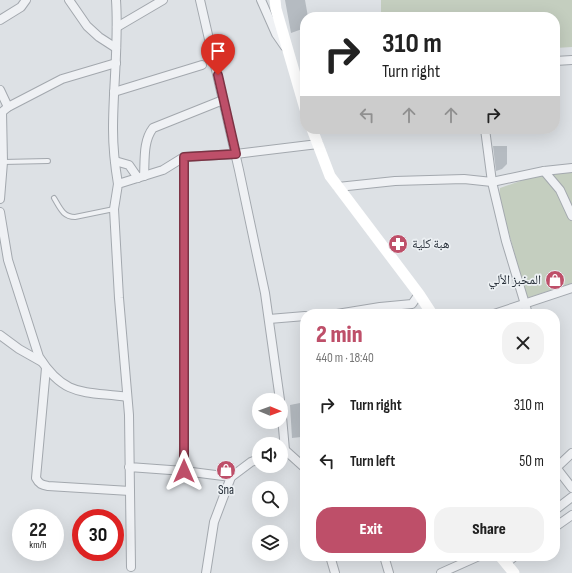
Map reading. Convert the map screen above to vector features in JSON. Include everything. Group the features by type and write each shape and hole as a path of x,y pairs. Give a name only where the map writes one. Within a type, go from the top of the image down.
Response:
{"main road":[{"path":"275,0 276,9 288,52 300,78"},
{"path":"314,134 330,176 429,309"},
{"path":"504,561 514,573"}],"street":[{"path":"0,20 21,7 26,0"},
{"path":"69,0 87,26 99,37 116,48"},
{"path":"116,0 117,27 113,129 118,184 114,209 119,298 128,397 131,567"},
{"path":"117,27 163,0"},
{"path":"200,0 236,154 269,319 279,393"},
{"path":"261,0 276,34 288,52"},
{"path":"560,61 572,60"},
{"path":"3,110 62,79 116,63"},
{"path":"114,92 202,66"},
{"path":"0,90 3,110 3,162 0,199"},
{"path":"141,177 147,135 152,128 223,100"},
{"path":"486,134 492,182 506,241 526,309"},
{"path":"118,184 163,170 184,157 236,154 318,144"},
{"path":"184,157 184,471"},
{"path":"115,161 129,165 141,177"},
{"path":"338,187 395,181 464,179 492,182 544,171 572,168"},
{"path":"544,171 560,190 572,216"},
{"path":"0,212 8,260 39,357 45,366 65,386 86,394 128,397"},
{"path":"510,309 571,290"},
{"path":"368,309 412,304 419,294"},
{"path":"269,319 300,316"},
{"path":"0,335 45,366"},
{"path":"45,366 36,478 38,482 42,485 48,486 130,491"},
{"path":"560,464 572,453"},
{"path":"288,455 300,464"},
{"path":"206,573 214,522 231,477 252,462"},
{"path":"129,467 184,471 231,477"},
{"path":"560,472 572,488"},
{"path":"560,506 572,497"},
{"path":"560,524 572,515"},
{"path":"331,561 335,573"},
{"path":"385,561 389,573"},
{"path":"441,573 467,561"}],"lane":[{"path":"3,162 48,161"},
{"path":"54,198 61,212 69,217 114,209"}],"green space":[{"path":"381,0 572,0 572,47 560,48 560,12 381,12"},
{"path":"566,170 572,173 572,283 527,298 499,197 500,188 541,174"}],"building":[{"path":"285,0 305,0 307,12 300,12 300,30 291,33"},
{"path":"493,146 507,146 507,164 502,169 496,171"},
{"path":"300,403 300,437 292,438 290,405"}],"place":[{"name":"هبة كلية","path":"398,244"},
{"name":"المخبز الألي","path":"555,280"},
{"name":"Sna","path":"226,470"}],"route":[{"path":"184,471 185,260 182,192 184,157 236,154 218,75"}]}
